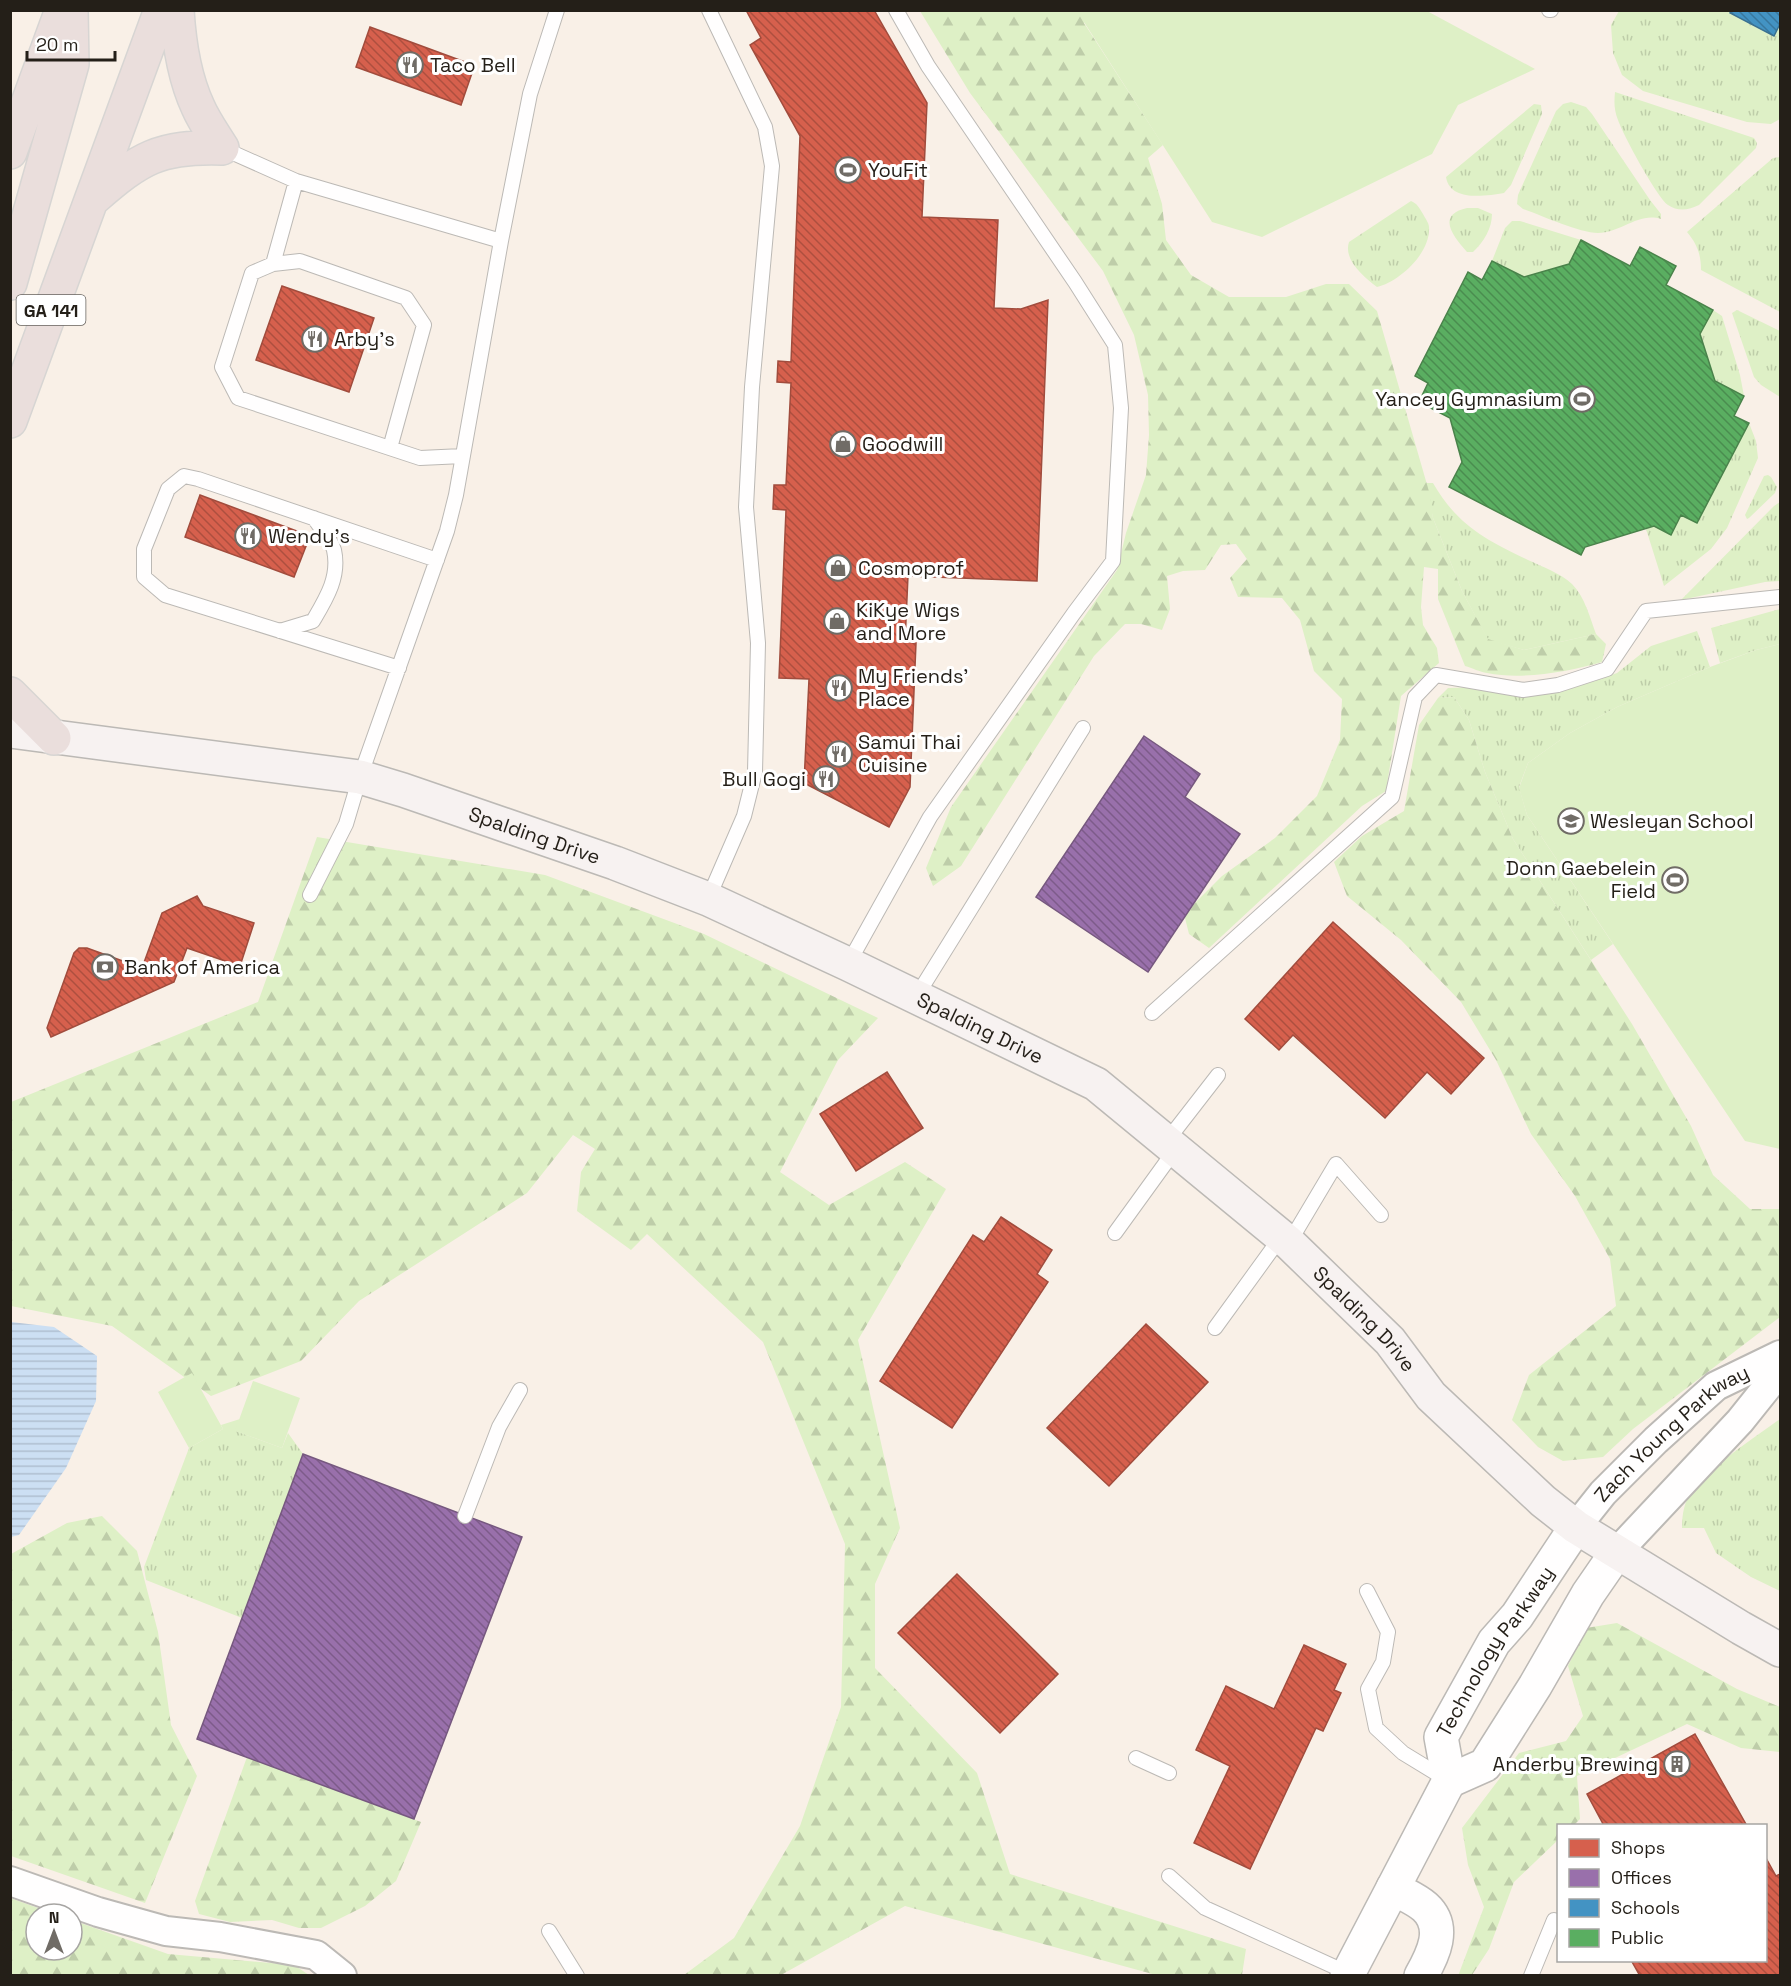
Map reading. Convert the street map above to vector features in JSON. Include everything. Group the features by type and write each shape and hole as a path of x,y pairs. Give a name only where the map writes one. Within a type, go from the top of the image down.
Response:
{"highway":[{"path":"10,152 62,10"},
{"path":"10,283 72,64 71,10"},
{"name":"GA 141","path":"10,421 161,10"},
{"path":"92,199 122,174 145,159 172,149 222,148 198,108 188,79 182,54 177,10"},
{"path":"10,694 54,738"}],"main road":[{"name":"Spalding Drive","path":"10,731 360,777 403,790 615,863 708,899 1096,1084 1285,1240 1390,1341 1431,1396 1543,1501 1576,1527 1741,1629 1780,1650"}],"street":[{"name":"Zach Young Parkway","path":"1576,1527 1604,1493 1656,1440 1716,1386 1780,1355"},
{"name":"Zach Young Parkway","path":"1617,1552 1740,1421 1780,1371"},
{"name":"Technology Parkway","path":"1447,1784 1441,1737 1494,1642 1516,1616 1576,1527"},
{"path":"1347,1974 1447,1784 1485,1765 1535,1686 1588,1594 1617,1552"},
{"path":"10,1881 98,1912 166,1931 220,1937 316,1955 342,1976"},
{"path":"1393,1888 1426,1908 1436,1924 1437,1935 1433,1955 1421,1976"}],"lane":[{"path":"310,895 346,824 360,777 447,531 532,84 557,10"},
{"path":"708,899 744,816 755,772 758,643 746,507 752,387 772,166 765,127 709,10"},
{"path":"848,964 930,817 1113,561 1120,408 1115,345 1075,282 928,66 896,10"},
{"path":"222,148 296,181 501,241"},
{"path":"273,264 296,181"},
{"path":"390,448 424,325 406,298 300,261 273,264 252,273 222,367 238,398 420,458 463,456"},
{"path":"399,668 165,595 144,577 144,549 168,489 184,476 437,560"},
{"path":"280,631 313,621 329,594 336,571 333,549 314,518"},
{"path":"1152,1013 1392,797 1415,697 1436,675 1523,690 1558,685 1607,669 1646,611 1780,597"},
{"path":"916,997 1083,728"},
{"path":"1115,1233 1218,1076"},
{"path":"1215,1328 1285,1240 1336,1164 1381,1215"},
{"path":"465,1516 499,1427 520,1390"},
{"path":"1367,1591 1388,1632 1383,1662 1368,1689 1376,1728 1403,1753 1447,1784"},
{"path":"1136,1758 1169,1773"},
{"path":"1169,1876 1205,1908 1347,1974"},
{"path":"1531,1976 1554,1920"},
{"path":"549,1931 577,1976"}],"shaded area":[{"path":"11,11 1780,11 1780,1975 11,1976"}],"green space":[{"path":"1095,10 1427,11 1535,69 1458,105 1432,154 1262,237 1212,222 1084,22"},
{"path":"1731,10 1730,13 1774,36 1780,27 1780,119 1771,124 1747,122 1643,91 1622,75 1613,53 1611,25 1619,11"},
{"path":"920,11 1095,11 1084,23 1163,145 1148,158 1162,204 1166,240 1191,275 1229,297 1286,297 1326,284 1349,284 1377,311 1430,495 1433,518 1462,591 1488,639 1524,650 1596,634 1606,644 1602,662 1560,672 1515,676 1484,672 1465,666 1438,599 1438,569 1424,567 1421,607 1423,625 1437,648 1439,663 1401,696 1386,791 1362,806 1209,948 1189,934 1184,914 1222,876 1275,838 1317,796 1340,740 1342,699 1314,671 1300,620 1282,598 1238,597 1230,578 1247,559 1236,544 1221,545 1205,570 1183,571 1167,576 1170,609 1162,630 1141,624 1125,624 1094,656 961,866 933,886 926,868 951,807 1117,570 1126,533 1146,475 1149,435 1148,395 1134,335 1103,271 970,93"},
{"path":"1615,92 1754,138 1757,143 1756,148 1699,205 1684,210 1676,209 1663,200 1626,138 1616,113"},
{"path":"1571,102 1586,107 1592,114 1661,214 1661,219 1645,218 1614,230 1598,233 1551,220 1523,209 1517,204 1518,195 1556,111 1563,104"},
{"path":"1534,104 1541,105 1542,114 1511,185 1504,193 1478,196 1461,194 1454,190 1446,177"},
{"path":"1780,157 1780,312 1701,270 1698,250 1687,232 1773,158"},
{"path":"1411,201 1418,206 1429,227 1425,247 1404,273 1377,287 1352,262 1348,249 1349,242"},
{"path":"1478,208 1492,214 1487,234 1473,252 1467,252 1450,227 1452,216 1457,211"},
{"path":"1512,221 1520,221 1581,240 1569,264 1524,277 1492,261 1505,228"},
{"path":"1713,310 1722,316 1744,396 1715,381 1700,334"},
{"path":"1737,310 1780,331 1780,397 1761,385 1754,377 1732,313"},
{"path":"1749,423 1756,441 1758,458 1727,528 1711,549 1664,586 1646,529 1654,526 1671,535 1681,515 1697,523"},
{"path":"1768,475 1777,487 1775,493 1747,519 1745,515 1764,476"},
{"path":"1426,483 1433,483 1452,510 1474,530 1499,545 1557,573 1572,584 1584,601 1596,634 1524,650 1488,640 1462,591 1433,518"},
{"path":"1780,502 1780,581 1765,582 1681,600 1774,506"},
{"path":"1780,609 1780,644 1720,663 1711,628"},
{"path":"1697,631 1710,667 1617,707 1570,733 1528,763 1519,787 1527,815 1613,944 1591,960 1513,839 1485,772 1469,720 1454,697 1438,698 1448,688 1479,687 1534,696 1576,687 1617,673 1651,646"},
{"name":"Donn Gaebelein Field","path":"1780,644 1780,1149 1745,1141 1527,815 1519,788 1528,763 1570,733 1617,707 1710,667"},
{"path":"1454,697 1469,720 1485,772 1513,839 1632,1024 1691,1126 1713,1175 1750,1209 1780,1209 1780,1317 1633,1429 1603,1457 1563,1461 1538,1447 1512,1420 1529,1375 1616,1306 1610,1259 1575,1196 1531,1134 1496,1060 1461,1002 1401,940 1347,896 1334,862 1362,836 1404,811 1419,725 1438,698"},
{"path":"317,837 545,875 704,934 878,1018 838,1060 780,1172 829,1205 905,1162 946,1189 858,1340 900,1528 875,1584 875,1668 977,1773 1010,1874 1246,1949 1242,1975 1156,1975 905,1906 781,1975 684,1975 734,1938 800,1826 841,1707 845,1544 763,1342 647,1234 631,1250 577,1211 581,1172 595,1149 573,1135 527,1193 359,1301 301,1361 211,1396 112,1326 11,1306 11,1102 258,1002"},
{"path":"192,1373 223,1429 189,1448 158,1392"},
{"path":"253,1381 300,1398 282,1448 235,1431"},
{"path":"240,1419 236,1431 282,1448 288,1433 303,1454 242,1618 146,1580 144,1567 189,1448 223,1429 221,1425"},
{"path":"1780,1419 1780,1591 1751,1577 1716,1553 1704,1528 1682,1528 1687,1500 1698,1483 1732,1453"},
{"path":"102,1516 137,1551 158,1632 171,1725 197,1776 145,1903 11,1856 11,1554 67,1523"},
{"path":"1617,1623 1737,1689 1780,1707 1780,1752 1741,1748 1687,1724 1577,1776 1580,1819 1575,1824 1557,1824 1557,1841 1514,1882 1489,1949 1472,1975 1458,1976 1484,1907 1468,1865 1462,1828 1519,1753 1566,1741 1583,1716 1568,1666 1586,1628"},
{"path":"247,1757 421,1822 396,1881 365,1906 321,1928 299,1928 272,1920 230,1922 199,1914 195,1901"},
{"path":"10,1898 24,1903 24,1962 84,1962 84,1924 168,1954 294,1965 309,1975 11,1975"}],"water":[{"path":"11,1322 54,1327 97,1356 96,1401 66,1468 19,1535 11,1537"}],"building: Shops":[{"path":"746,10 874,10 927,103 922,217 998,220 994,308 1021,309 1048,300 1037,581 908,576 905,642 916,643 910,787 889,827 804,783 809,679 779,678 786,510 773,509 774,485 786,485 791,383 777,382 778,361 791,362 800,136 750,45 761,38"},
{"name":"Taco Bell","path":"370,27 465,62 462,70 472,73 461,105 356,67"},
{"name":"Arby's","path":"282,286 374,318 349,392 256,360"},
{"name":"Wendy's","path":"200,495 310,536 294,577 185,537"},
{"name":"Bank of America","path":"197,896 203,906 254,923 240,966 187,948 174,982 51,1037 47,1028 74,953 79,948 87,948 142,968 162,913"},
{"path":"1333,922 1484,1058 1451,1094 1427,1072 1385,1118 1293,1035 1279,1050 1245,1019"},
{"path":"887,1072 923,1128 856,1171 820,1114"},
{"path":"1001,1217 1052,1250 1037,1274 1048,1282 952,1428 880,1381 973,1235 984,1242"},
{"path":"1146,1324 1208,1382 1109,1486 1047,1428"},
{"path":"957,1574 1058,1674 1000,1733 898,1633"},
{"path":"1304,1645 1346,1664 1334,1690 1341,1693 1323,1731 1316,1728 1250,1869 1194,1843 1230,1766 1196,1750 1226,1686 1274,1709"},
{"name":"Anderby Brewing","path":"1695,1734 1746,1824 1603,1824 1587,1794"},
{"path":"1767,1860 1776,1876 1780,1874 1780,1976 1640,1976 1632,1962 1767,1962"}],"building: Offices":[{"path":"1144,736 1200,774 1185,797 1240,834 1148,972 1036,897"},
{"path":"303,1454 522,1537 414,1819 197,1739"}],"building: Schools":[{"path":"1731,10 1780,10 1780,27 1774,36 1730,13"}],"building: Public":[{"name":"Yancey Gymnasium","path":"1581,240 1630,266 1640,247 1676,266 1666,285 1713,310 1700,334 1715,381 1744,396 1734,416 1749,423 1697,523 1681,515 1671,535 1654,526 1585,547 1581,555 1449,487 1462,462 1450,418 1419,402 1428,383 1415,376 1468,272 1482,280 1492,261 1524,277 1569,264"}],"place":[{"name":"Taco Bell","path":"410,65"},
{"name":"YouFit","path":"848,170"},
{"name":"Arby's","path":"315,339"},
{"name":"Yancey Gymnasium","path":"1582,399"},
{"name":"Goodwill","path":"843,444"},
{"name":"Wendy's","path":"248,536"},
{"name":"Cosmoprof","path":"838,568"},
{"name":"KiKye Wigs and More","path":"837,621"},
{"name":"My Friends' Place","path":"839,688"},
{"name":"Samui Thai Cuisine","path":"839,754"},
{"name":"Bull Gogi","path":"826,779"},
{"name":"Wesleyan School","path":"1571,821"},
{"name":"Donn Gaebelein Field","path":"1675,880"},
{"name":"Bank of America","path":"105,967"},
{"name":"Anderby Brewing","path":"1677,1764"}]}
